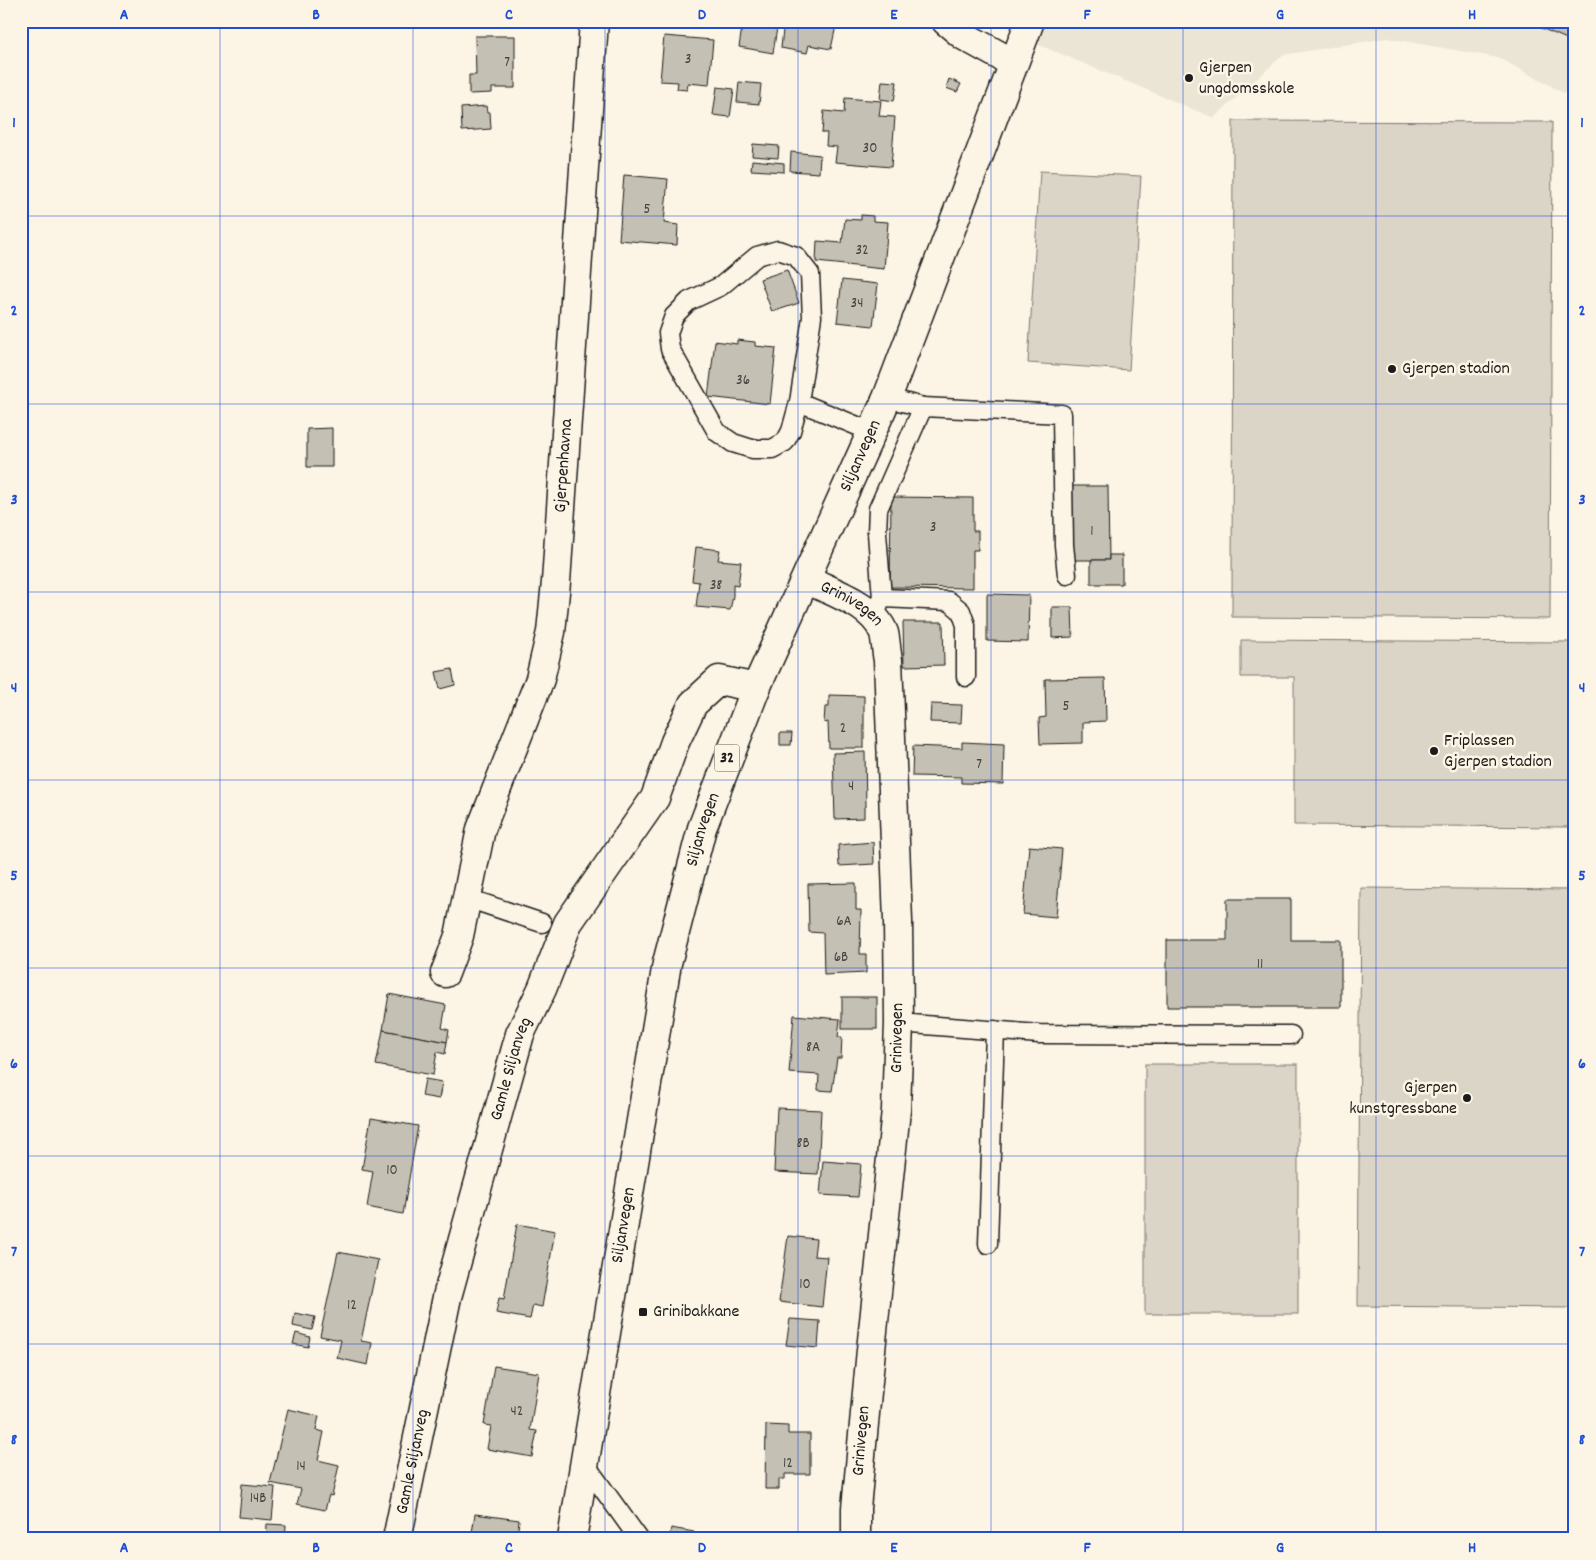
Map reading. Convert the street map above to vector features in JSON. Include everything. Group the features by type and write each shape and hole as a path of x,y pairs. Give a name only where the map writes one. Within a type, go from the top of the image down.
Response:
{"street":[{"name":"Gjerpenhavna","path":"445,973 458,936 481,828 540,679 551,632 594,21"},
{"path":"946,21 964,36 1013,63"},
{"name":"Siljanvegen","path":"572,1539 667,963 702,828 756,688 888,398 1030,21"},
{"name":"Grinivegen","path":"806,579 852,602 878,607 888,660 898,922 899,1023 896,1110 856,1508 856,1539"},
{"name":"Gamle Siljanveg","path":"397,1539 447,1296 520,1034 542,989 568,922 655,798 674,742 693,704 719,680 756,688"}],"lane":[{"path":"778,250 796,256 810,274 812,317 799,402 792,431 784,442 772,449 752,449 733,443 717,432 670,349 668,333 674,316 689,301 721,286 757,256 778,250"},
{"path":"888,398 923,407 1062,414 1064,545 1067,575"},
{"path":"799,402 872,432"},
{"path":"923,407 878,510 878,607 949,601 961,611 966,625 966,677"},
{"path":"467,898 542,923"},
{"path":"899,1023 1040,1034 1291,1035"},
{"path":"988,1244 995,1030"},
{"path":"585,1464 639,1539"}],"shaded area":[{"name":"Gjerpen ungdomsskole","path":"1032,21 1575,21 1575,99 1499,58 1387,38 1283,55 1214,118 1025,39"},
{"name":"Gjerpen stadion","path":"1233,121 1552,122 1550,619 1232,617"},
{"path":"1040,171 1141,176 1129,370 1028,363"},
{"name":"Friplassen Gjerpen stadion","path":"1241,640 1573,642 1573,827 1294,825 1294,677 1241,677"},
{"name":"Gjerpen kunstgressbane","path":"1361,888 1575,890 1575,1308 1358,1306"},
{"path":"1145,1064 1298,1064 1298,1314 1145,1314"}],"building":[{"path":"743,21 778,21 773,53 739,47"},
{"path":"784,21 837,21 831,49 809,45 807,53 781,48"},
{"path":"1538,21 1575,21 1575,32 1573,37 1568,35 1567,39 1541,28 1543,23"},
{"path":"475,36 515,36 515,88 492,88 492,93 469,94 469,75 476,75"},
{"path":"664,36 713,40 709,85 688,83 687,90 677,89 678,82 660,81"},
{"path":"949,79 961,84 957,92 946,88"},
{"path":"882,81 897,82 894,101 880,99"},
{"path":"739,82 761,84 759,104 737,102"},
{"path":"717,87 734,89 730,117 713,115"},
{"path":"845,98 881,101 879,116 895,117 891,167 835,162 837,147 826,146 827,133 822,133 824,111 844,113"},
{"path":"486,106 487,112 490,112 491,129 462,131 461,108"},
{"path":"753,144 779,146 778,158 752,156"},
{"path":"791,152 820,155 819,173 790,171"},
{"path":"752,160 784,163 784,172 751,170"},
{"path":"624,175 668,179 664,223 678,225 677,245 619,240"},
{"path":"861,215 873,216 873,221 888,222 884,269 816,262 817,241 842,243 845,219 861,220"},
{"path":"787,270 799,303 772,312 760,279"},
{"path":"842,280 878,284 873,326 837,322"},
{"path":"737,340 755,342 755,346 776,348 770,404 708,397 715,341 737,344"},
{"path":"332,428 332,467 307,467 307,429"},
{"path":"1068,486 1108,486 1109,560 1068,560"},
{"path":"891,497 973,498 973,531 978,531 978,550 973,550 973,588 890,587"},
{"path":"696,547 720,550 718,560 741,562 738,586 733,585 730,610 696,607 699,582 692,581"},
{"path":"1109,555 1122,555 1122,584 1091,584 1091,560 1109,560"},
{"path":"987,594 1029,595 1028,642 987,641"},
{"path":"1052,607 1072,607 1073,637 1052,638"},
{"path":"903,622 943,622 944,665 904,666"},
{"path":"452,669 455,685 440,689 436,672"},
{"path":"1105,678 1106,721 1083,722 1083,743 1040,744 1039,718 1046,717 1045,679"},
{"path":"829,695 864,696 864,748 829,748 828,722 824,723 825,707 829,707"},
{"path":"931,704 962,705 961,723 930,722"},
{"path":"780,733 792,733 791,745 780,745"},
{"path":"962,742 1004,744 1003,784 961,783 961,777 912,776 913,746 962,748"},
{"path":"865,752 866,807 864,807 864,818 835,819 833,753"},
{"path":"873,842 874,864 839,866 838,845"},
{"path":"1029,846 1062,849 1056,917 1023,914"},
{"path":"856,883 856,910 861,910 860,954 866,954 866,973 824,975 823,933 809,932 808,884"},
{"path":"1227,899 1291,899 1291,940 1341,940 1341,1007 1167,1007 1167,940 1227,940"},
{"path":"389,994 446,1005 442,1028 449,1030 447,1042 383,1030"},
{"path":"842,997 877,997 877,1029 842,1029"},
{"path":"794,1015 840,1019 838,1037 842,1037 841,1058 837,1058 832,1091 818,1090 819,1075 789,1073"},
{"path":"383,1030 447,1042 445,1054 437,1052 433,1075 376,1065"},
{"path":"425,1079 442,1082 439,1099 422,1096"},
{"path":"777,1108 821,1110 818,1174 774,1172"},
{"path":"371,1118 418,1126 403,1214 367,1207 373,1171 362,1169"},
{"path":"823,1161 861,1164 858,1197 820,1195"},
{"path":"517,1224 555,1231 542,1307 533,1305 530,1319 496,1313 499,1298 504,1299"},
{"path":"788,1236 816,1239 814,1256 827,1257 822,1307 779,1302"},
{"path":"338,1252 378,1260 361,1341 372,1343 368,1365 337,1358 341,1340 320,1336"},
{"path":"295,1313 315,1317 312,1330 293,1326"},
{"path":"790,1319 820,1321 818,1348 786,1345"},
{"path":"296,1333 310,1337 308,1347 293,1344"},
{"path":"494,1366 539,1373 530,1430 537,1431 532,1457 487,1449 491,1426 484,1425"},
{"path":"288,1409 319,1416 316,1430 324,1432 318,1460 339,1465 332,1496 329,1495 325,1510 297,1504 301,1489 270,1483"},
{"path":"766,1425 788,1426 788,1434 810,1434 810,1474 785,1474 785,1479 779,1479 779,1489 765,1489"},
{"path":"242,1484 275,1487 272,1520 239,1517"},
{"path":"475,1514 519,1520 517,1539 471,1539"},
{"path":"267,1524 286,1525 285,1539 266,1539"},
{"path":"671,1528 694,1532 693,1539 669,1539"},
{"path":"952,1534 952,1539 915,1539 915,1535"}],"place":[{"name":"Gjerpen ungdomsskole","path":"1189,78"},
{"name":"Gjerpen stadion","path":"1392,369"},
{"name":"Friplassen Gjerpen stadion","path":"1434,751"},
{"name":"Gjerpen kunstgressbane","path":"1467,1098"},
{"name":"Grinibakkane","path":"643,1312"}]}
